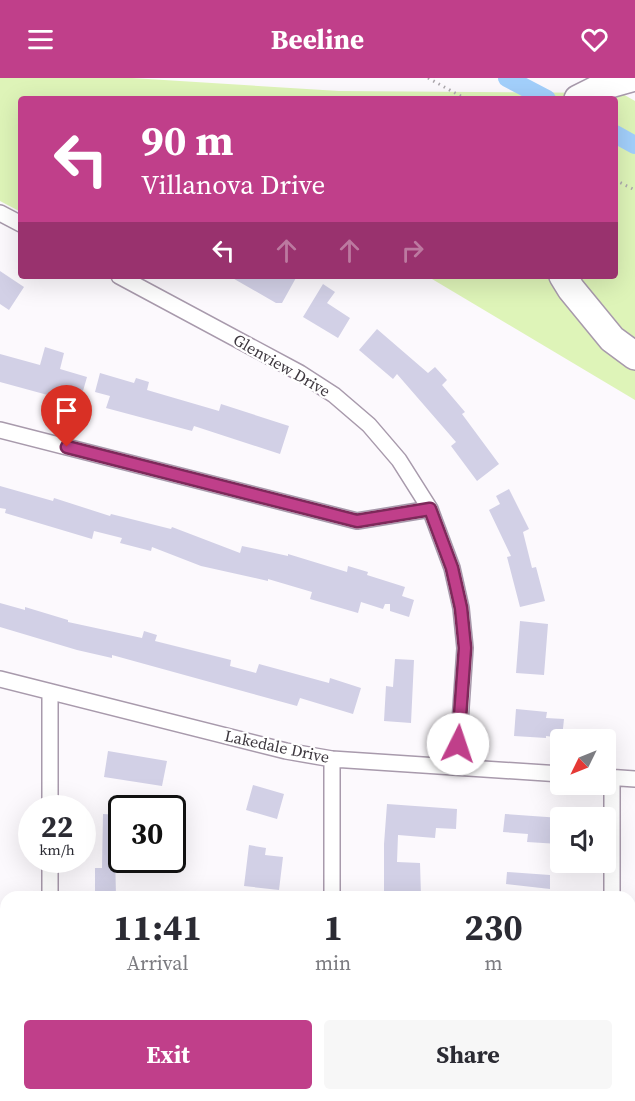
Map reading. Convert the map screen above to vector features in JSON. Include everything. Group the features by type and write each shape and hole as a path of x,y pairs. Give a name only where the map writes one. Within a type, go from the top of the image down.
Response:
{"highway":[{"path":"585,96 619,82"},
{"path":"565,279 612,339 635,356"}],"street":[{"path":"0,213 18,222"},
{"name":"Glenview Drive","path":"125,279 300,373 334,395 369,425 399,460 430,509 452,568 461,608 465,648 457,767"},
{"path":"0,430 357,521 430,509"},
{"name":"Lakedale Drive","path":"0,679 286,751 332,759 550,773"},
{"path":"50,692 50,795"},
{"path":"332,759 332,891"},
{"path":"616,778 635,779"},
{"path":"609,795 612,891"},
{"path":"50,873 50,891"}],"path":[{"path":"428,78 461,96"},
{"path":"618,182 635,190"}],"green space":[{"path":"0,78 132,78 339,91 621,93 635,101 635,400 432,279 618,279 618,96 18,96 18,210 0,201"}],"building":[{"path":"0,271 24,287 9,310 0,304"},
{"path":"234,279 295,279 282,303 276,303"},
{"path":"323,284 335,292 327,303 350,318 338,338 303,317"},
{"path":"377,329 428,373 435,367 447,380 442,385 465,412 462,414 499,464 477,481 451,446 456,442 397,374 393,379 359,350"},
{"path":"45,347 64,353 60,369 87,377 83,391 70,387 66,400 0,382 0,354 40,365"},
{"path":"100,373 134,383 136,378 149,382 147,390 219,411 221,404 289,426 280,454 194,426 192,431 106,408 110,396 95,392"},
{"path":"0,486 53,501 54,498 110,516 111,514 171,529 172,527 240,553 242,546 288,556 288,554 347,572 348,566 368,572 367,575 405,587 402,596 414,600 409,617 390,611 390,604 385,604 383,609 361,602 358,613 310,599 312,592 268,579 268,581 201,566 152,547 151,551 120,543 122,538 94,531 92,539 5,513 6,509 0,508"},
{"path":"509,489 529,529 523,532 532,568 536,567 545,601 520,607 507,557 511,556 489,510 500,504 496,496"},
{"path":"0,603 25,610 25,607 68,620 68,622 142,638 144,631 157,635 155,641 231,660 230,666 256,673 259,664 329,683 330,678 361,688 353,714 300,698 297,706 112,655 112,658 77,650 0,627"},
{"path":"520,621 548,624 544,675 516,673"},
{"path":"395,659 414,660 411,723 384,721 386,686 393,687"},
{"path":"516,709 547,712 546,718 564,719 563,729 550,729 550,736 546,736 546,738 514,736"},
{"path":"108,751 167,761 162,786 104,777"},
{"path":"253,785 284,794 277,819 246,810"},
{"path":"387,804 457,809 456,829 436,828 435,838 398,835 397,862 420,863 421,891 384,891"},
{"path":"103,814 108,814 108,873 115,873 116,891 95,891 96,868 102,868"},
{"path":"505,814 550,817 550,843 527,842 528,834 503,832"},
{"path":"249,845 266,848 265,855 283,857 279,890 244,886"},
{"path":"507,872 550,875 550,889 506,884"}],"waterway":[{"path":"507,78 541,96"},
{"path":"618,136 635,145"}],"route":[{"path":"67,447 357,521 430,509 452,568 461,608 465,648 458,744"}]}
